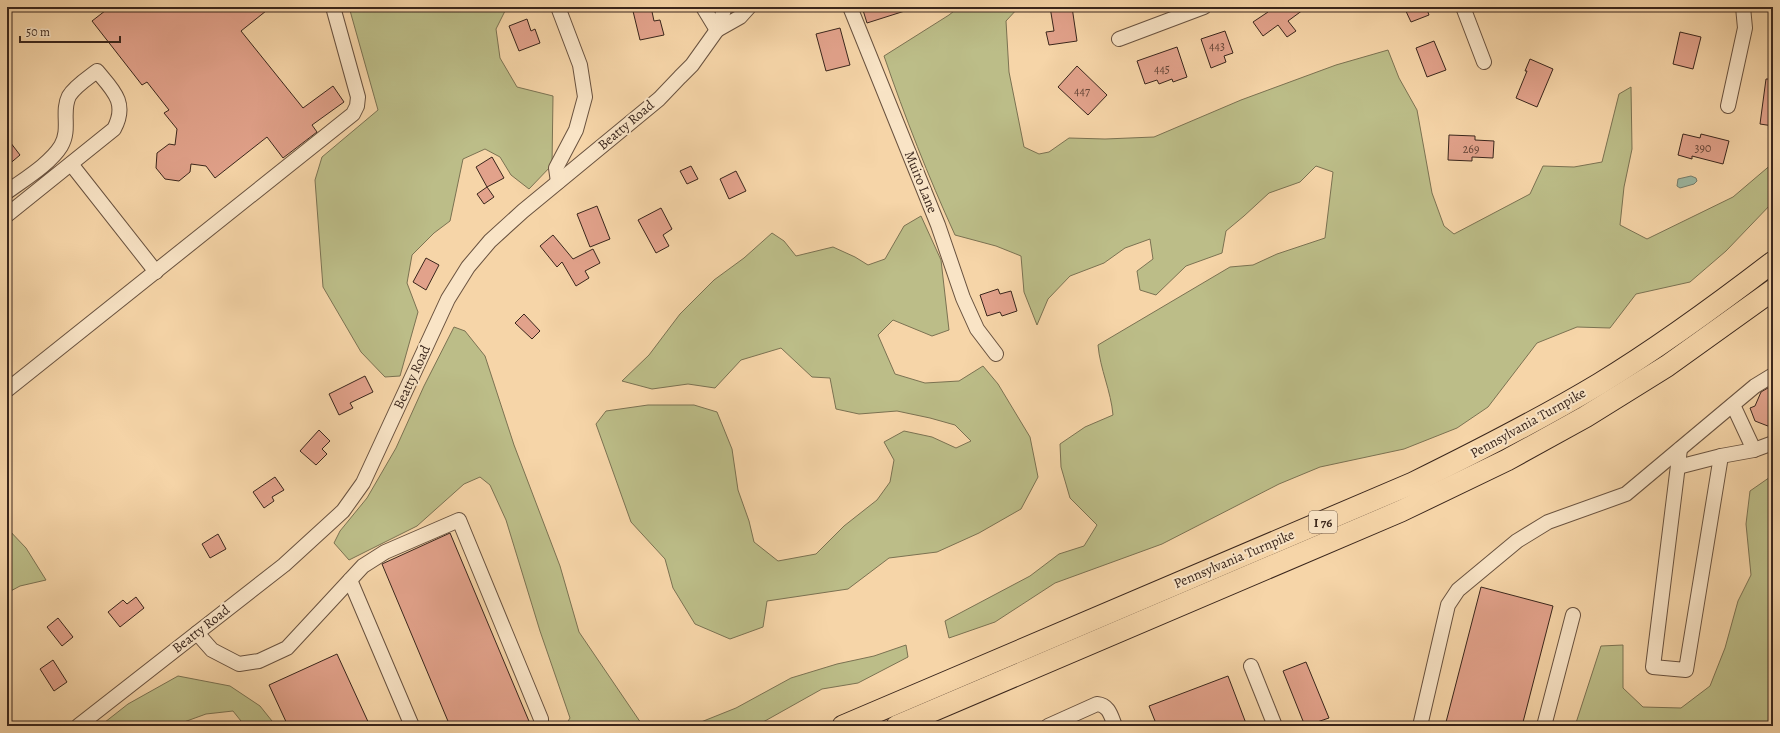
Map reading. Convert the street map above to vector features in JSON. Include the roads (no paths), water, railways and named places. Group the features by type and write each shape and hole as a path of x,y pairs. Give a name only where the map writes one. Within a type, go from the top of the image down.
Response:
{"highway":[{"name":"Pennsylvania Turnpike","path":"843,726 1348,511 1467,456 1598,384 1682,330 1773,262"},
{"name":"Pennsylvania Turnpike","path":"897,726 1401,511 1507,460 1585,417 1667,366 1773,290"}],"street":[{"path":"7,390 353,114 357,106 358,96 333,7"},
{"path":"558,7 580,65 585,96 576,130 556,168 558,182"},
{"path":"703,7 717,30 740,17 749,7"},
{"name":"Beatty Road","path":"78,726 284,565 343,511 363,484 448,299 468,267 490,241 659,98 692,65 717,30 725,7"},
{"name":"Muiro Lane","path":"850,7 938,225 963,298 977,330 996,354"},
{"path":"1119,39 1204,7"},
{"path":"1463,7 1484,62"},
{"path":"1728,106 1745,28 1743,7"},
{"path":"7,192 52,157 61,146 66,133 66,108 69,96 74,89 97,71 119,100 121,110 119,120 114,129 7,215"},
{"path":"71,164 156,272"},
{"path":"1420,726 1448,605 1458,590 1517,541 1548,522 1626,494 1755,386 1773,375"},
{"path":"1733,405 1754,450"},
{"path":"1678,467 1721,456 1754,450 1773,443"},
{"path":"1680,449 1653,668 1686,670 1721,456"},
{"path":"197,633 212,650 238,664 259,661 287,648 363,566 385,552 458,520 541,720 541,726"},
{"path":"350,580 412,726"},
{"path":"1544,726 1573,615"},
{"path":"1251,666 1275,726"},
{"path":"1048,726 1097,704 1103,705 1109,709 1116,726"}]}
